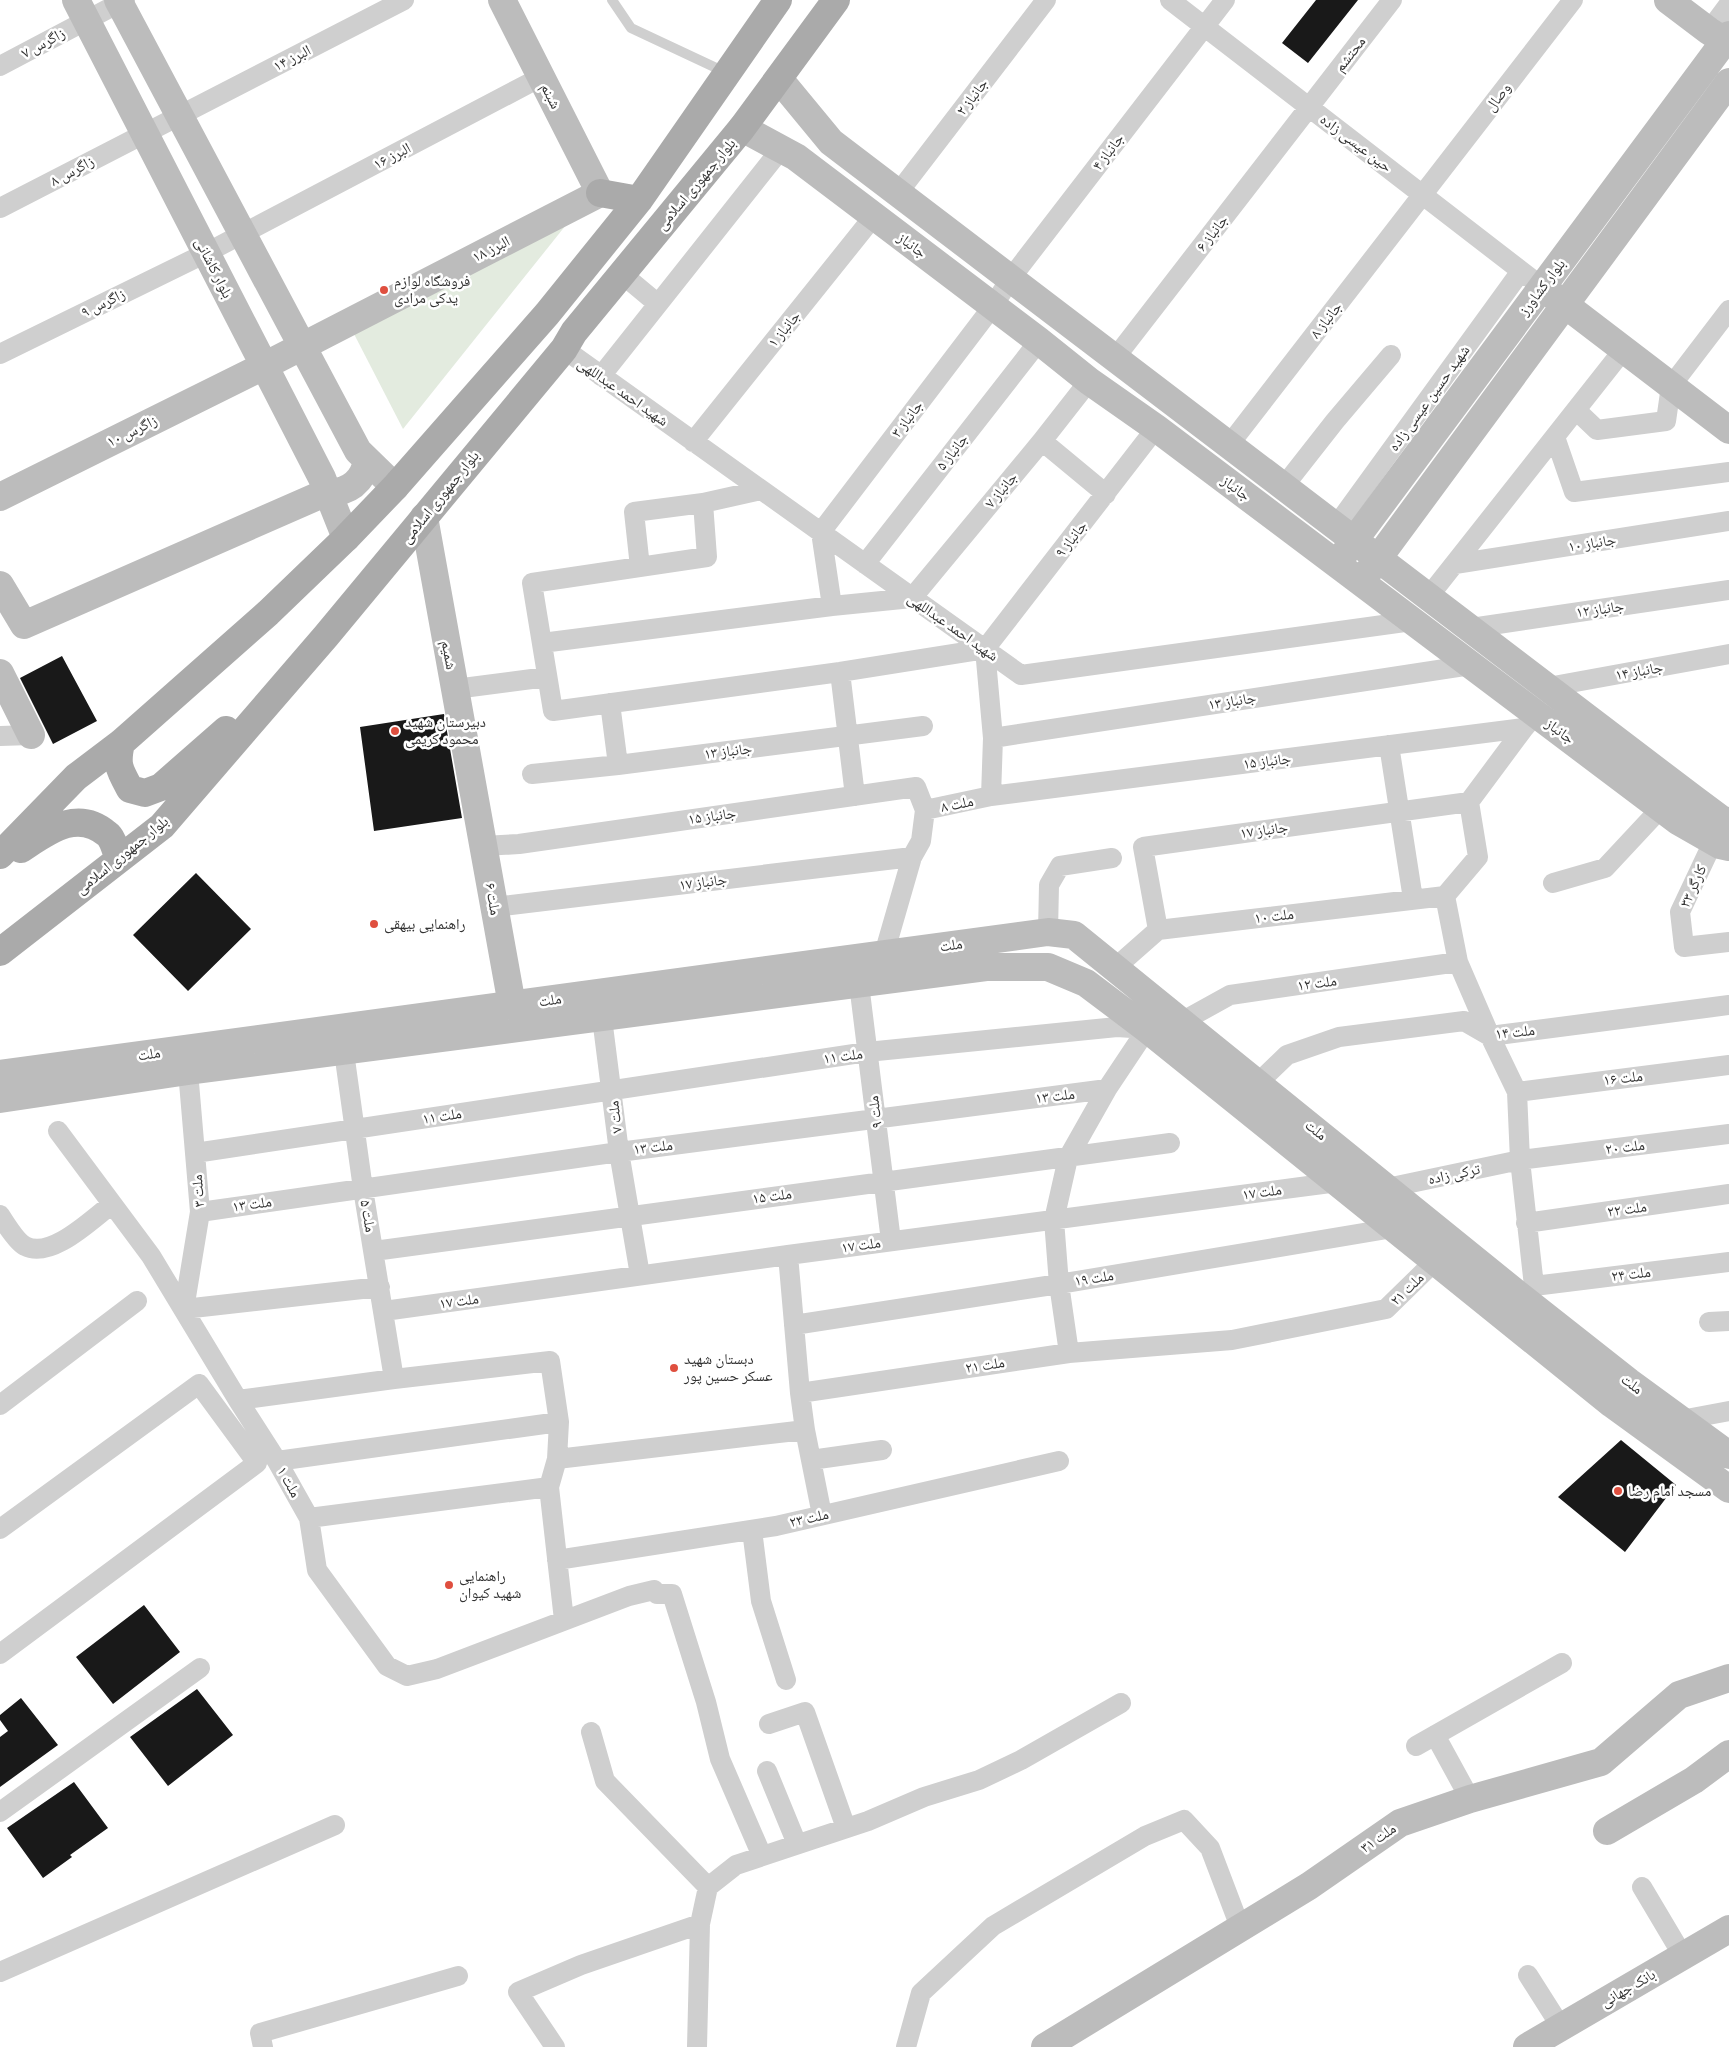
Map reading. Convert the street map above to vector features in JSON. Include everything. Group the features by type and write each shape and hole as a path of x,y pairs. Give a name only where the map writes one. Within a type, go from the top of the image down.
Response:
{"main road":[{"name":"شبنم","path":"502,0 600,193"},
{"path":"0,856 76,778 121,742 268,613 346,538 395,487 547,314 639,200 778,0"},
{"name":"بلوار جمهوری اسلامی","path":"0,952 162,826 301,664 564,350 574,332 742,128 836,0"},
{"path":"1668,0 1723,38"},
{"path":"121,1 242,234 358,451 395,487"},
{"name":"بلوار کاشانی","path":"81,10 322,478 346,538"},
{"name":"بلوار کشاورز","path":"1337,564 1345,533 1532,279 1723,38"},
{"name":"جانباز","path":"779,79 831,142 1378,557 1694,800 1724,837"},
{"name":"بلوار کشاورز","path":"1362,583 1378,557 1729,82"},
{"name":"جانباز","path":"742,128 796,157 1089,381 1156,428 1471,665 1531,721 1669,814 1724,837"},
{"path":"600,193 639,200"},
{"name":"البرز ۱۸","path":"264,366 600,193"},
{"path":"1532,279 1729,430"},
{"name":"زاگرس ۱۰","path":"0,497 264,366"},
{"path":"0,585 24,625 327,492 336,492 354,485 365,470 367,461"},
{"name":"شمیم","path":"424,517 474,792"},
{"path":"121,742 117,759 130,789 145,793 161,787 301,664"},
{"path":"0,672 31,734"},
{"name":"ملت ۶","path":"474,792 512,1005"},
{"path":"1669,814 1694,800"},
{"path":"0,863 54,828 77,821 94,826 108,834 118,859"},
{"name":"ملت","path":"0,1074 1048,932 1074,935 1388,1188 1520,1300 1729,1455"},
{"name":"ملت","path":"0,1098 188,1071 986,967 1048,967 1086,983 1147,1029 1436,1261 1520,1300 1612,1404 1729,1489"},
{"path":"1147,1029 1174,1015"},
{"name":"ملت ۳۱","path":"1045,2047 1309,1886 1400,1823 1470,1799 1601,1762 1679,1695 1729,1678"},
{"path":"1607,1831 1694,1780 1729,1754"},
{"name":"بانک جهانی","path":"1527,2047 1729,1930"}],"street":[{"name":"البرز ۱۴","path":"144,133 404,0"},
{"name":"جانباز ۲","path":"898,194 1046,0"},
{"name":"حین عیسی زاده","path":"1170,0 1532,279"},
{"name":"جانباز ۴","path":"993,306 1011,278 1225,0"},
{"name":"محتشم","path":"1309,107 1392,0"},
{"name":"وصال","path":"1423,195 1573,0"},
{"name":"زاگرس ۷","path":"0,66 81,10 121,1"},
{"path":"1723,38 1729,4"},
{"name":"البرز ۱۶","path":"206,253 541,77"},
{"name":"جانباز ۶","path":"1115,358 1309,107"},
{"name":"زاگرس ۸","path":"0,208 144,133"},
{"path":"601,376 781,149"},
{"name":"جانباز ۸","path":"1229,445 1423,195"},
{"name":"جانباز ۱","path":"693,442 874,216"},
{"name":"زاگرس ۹","path":"0,354 206,253"},
{"path":"622,274 658,304"},
{"name":"جانباز ۳","path":"821,532 993,306"},
{"path":"1576,410 1597,430 1666,421 1671,386 1729,310"},
{"name":"جانباز ۵","path":"865,564 1039,341"},
{"path":"1429,596 1624,349"},
{"name":"شهید احمد عبداللهی","path":"564,350 1021,675 1412,621"},
{"path":"1284,486 1391,355"},
{"name":"جانباز ۷","path":"912,598 1042,441 1089,381"},
{"name":"جانباز ۹","path":"985,649 1156,428"},
{"path":"1555,437 1574,492 1729,472"},
{"path":"1042,441 1106,494"},
{"path":"640,567 634,512 703,503 761,490"},
{"path":"703,503 707,557 532,583 553,711 840,672 985,649"},
{"name":"جانباز ۱۰","path":"1455,564 1729,521"},
{"path":"821,532 832,606"},
{"name":"جانباز ۱۲","path":"1471,628 1729,590"},
{"path":"542,643 832,606 912,598"},
{"name":"ملت ۸","path":"884,954 912,857 921,841 925,810 992,796 993,738 985,649"},
{"name":"جانباز ۱۴","path":"1548,687 1729,654"},
{"name":"جانباز ۱۳","path":"993,738 1471,665"},
{"path":"840,672 855,796"},
{"path":"455,689 547,677"},
{"path":"610,703 618,765"},
{"path":"1520,1300 1526,1223 1520,1160 1517,1092 1458,962 1445,896 1478,857 1469,802 1531,721"},
{"name":"جانباز ۱۵","path":"992,796 1389,745 1531,721"},
{"name":"جانباز ۱۳","path":"532,774 618,765 923,726"},
{"path":"0,736 31,734"},
{"path":"1389,745 1413,899"},
{"name":"جانباز ۱۵","path":"483,846 519,844 916,787 925,810"},
{"name":"جانباز ۱۷","path":"1158,930 1143,846 1469,802"},
{"path":"1553,883 1605,868 1669,814"},
{"name":"کارگر ۳۳","path":"1724,837 1680,912 1684,947 1729,942"},
{"name":"جانباز ۱۷","path":"494,907 912,857"},
{"path":"1048,932 1049,885 1060,866 1112,858"},
{"name":"ملت ۱۰","path":"1158,930 1445,896"},
{"path":"1116,967 1158,930"},
{"name":"ملت ۱۲","path":"1174,1015 1230,995 1458,962"},
{"name":"ملت ۹","path":"859,984 891,1241"},
{"name":"ملت ۱۴","path":"1258,1082 1287,1056 1340,1037 1464,1021 1490,1036 1729,1005"},
{"name":"ملت ۷","path":"602,1018 619,1152 640,1275"},
{"name":"ملت ۱۱","path":"195,1152 355,1130 868,1052 1117,1027 1147,1029"},
{"path":"1068,1353 1059,1284 1054,1220 1068,1158 1107,1089 1147,1029"},
{"name":"ملت ۵","path":"344,1052 363,1188 394,1379"},
{"name":"ملت ۱۶","path":"1517,1092 1729,1065"},
{"name":"ملت ۳","path":"184,1309 200,1212 188,1071"},
{"name":"ملت ۱۳","path":"200,1212 619,1152 1107,1089"},
{"name":"ملت ۱","path":"58,1131 151,1256 184,1309 277,1461 309,1518 317,1570 387,1666 406,1676 437,1669 629,1596 654,1590 657,1594 672,1594 704,1695 720,1759 762,1856"},
{"name":"ملت ۲۰","path":"1520,1160 1729,1134"},
{"name":"ملت ۱۵","path":"374,1251 1170,1143"},
{"name":"ترکی زاده","path":"1388,1188 1520,1160"},
{"name":"ملت ۱۷","path":"384,1311 1338,1182"},
{"name":"ملت ۲۲","path":"1526,1223 1729,1194"},
{"path":"0,1216 24,1246 42,1250 62,1241 112,1204"},
{"name":"ملت ۱۹","path":"794,1325 1059,1284 1393,1228"},
{"path":"788,1255 800,1394 805,1430 822,1515"},
{"name":"ملت ۲۱","path":"800,1394 1068,1353 1232,1340 1386,1309 1436,1261"},
{"name":"ملت ۲۴","path":"1520,1300 1729,1262"},
{"path":"184,1309 380,1287"},
{"path":"0,1405 137,1300"},
{"path":"238,1400 550,1360 559,1422 557,1459 549,1487 564,1620"},
{"path":"0,1529 199,1384 257,1463 0,1654"},
{"path":"1681,1420 1729,1410"},
{"path":"277,1461 559,1422"},
{"path":"557,1459 805,1430"},
{"path":"811,1460 882,1450"},
{"name":"ملت ۲۳","path":"557,1560 752,1530 1059,1461"},
{"path":"309,1518 549,1487"},
{"path":"752,1530 761,1600 786,1680"},
{"path":"1416,1746 1562,1663"},
{"path":"0,1812 200,1668"},
{"path":"697,2047 700,1924 708,1887 736,1865 846,1828 924,1797 979,1780 1021,1760 1121,1703"},
{"path":"769,1724 805,1712 846,1828"},
{"path":"592,1732 605,1782 708,1887"},
{"path":"1435,1735 1470,1799"},
{"path":"767,1771 797,1844"},
{"path":"906,2047 921,1993 993,1926 1145,1836 1184,1820 1210,1848 1240,1927"},
{"path":"0,1972 334,1825"},
{"path":"1642,1887 1683,1956"},
{"path":"555,2047 518,1992 581,1965 700,1924"},
{"path":"1528,1975 1562,2027"},
{"path":"263,2047 260,2033 458,1976"}],"lane":[{"path":"612,0 631,28 727,73"}],"shaded area":[{"path":"566,225 403,429 354,334"}],"building":[{"path":"1316,0 1358,0 1308,63 1282,43"},
{"path":"62,656 97,721 53,744 20,678"},
{"path":"444,714 462,818 374,831 360,727"},
{"path":"196,873 251,929 188,991 133,935"},
{"name":"مسجد امام رضا","path":"1621,1440 1676,1485 1625,1552 1558,1497"},
{"path":"144,1605 180,1652 113,1704 76,1657"},
{"path":"197,1689 233,1735 168,1786 130,1737"},
{"path":"21,1698 58,1745 0,1787 0,1737 8,1731 0,1720 0,1715"},
{"path":"74,1782 108,1828 70,1855 72,1857 43,1878 7,1828"}],"place":[{"name":"فروشگاه لوازم یدکی مرادی","path":"384,290"},
{"name":"دبیرستان شهید محمود کریمی","path":"395,731"},
{"name":"راهنمایی بیهقی","path":"374,924"},
{"name":"دبستان شهید عسکر حسین پور","path":"674,1368"},
{"name":"مسجد امام رضا","path":"1618,1491"},
{"name":"راهنمایی شهید کیوان","path":"449,1585"}]}
